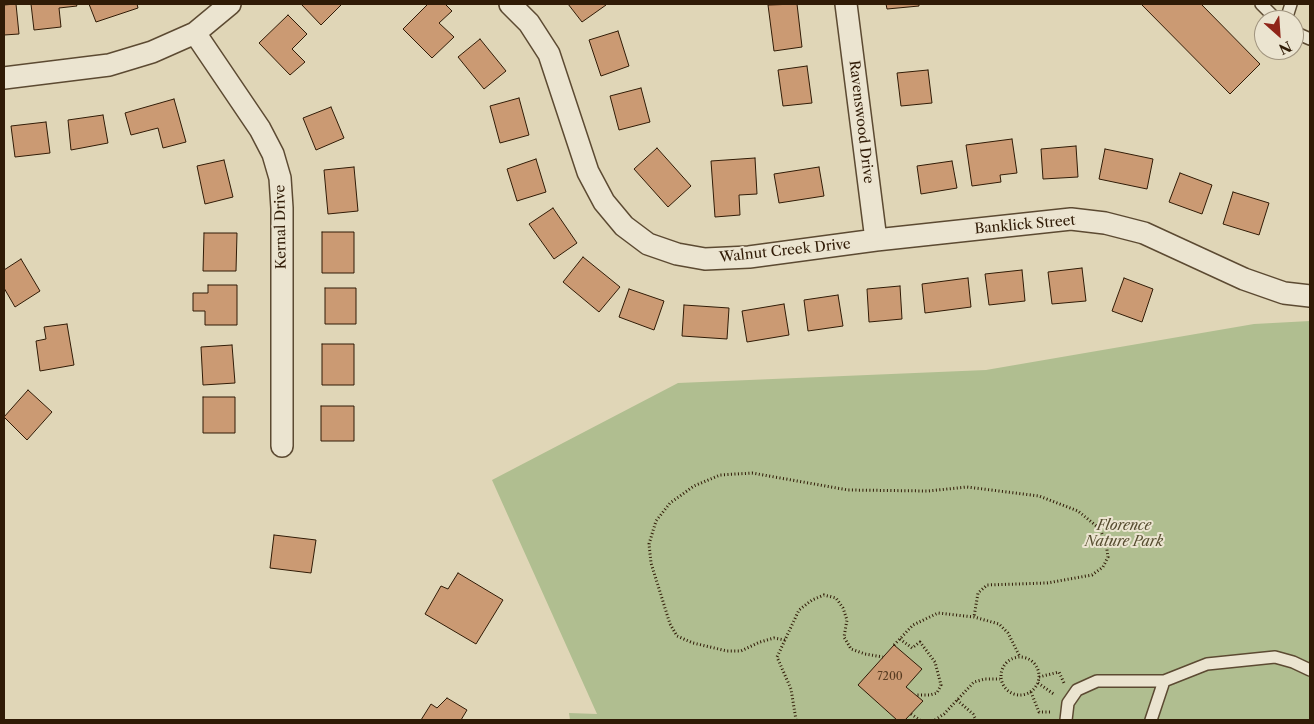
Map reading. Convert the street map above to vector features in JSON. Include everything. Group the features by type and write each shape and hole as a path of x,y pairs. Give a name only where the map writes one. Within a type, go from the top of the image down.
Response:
{"street":[{"path":"4,78 109,65 152,52 195,33 230,4"},
{"name":"Walnut Creek Drive","path":"510,4 529,23 549,54 588,172 604,202 624,226 648,244 677,254 705,259 749,257 876,240"},
{"name":"Ravenswood Drive","path":"846,4 876,240"},
{"name":"Kernal Drive","path":"195,33 260,128 273,154 280,178 282,208 282,446"},
{"name":"Banklick Street","path":"876,240 1072,218 1105,223 1144,233 1244,279 1284,293 1310,296"}],"lane":[{"path":"1066,719 1068,704 1077,690 1097,681 1164,681 1207,664 1276,657 1310,670"},
{"path":"1151,720 1164,681"}],"path":[{"path":"785,640 774,638 741,651 726,651 693,643 676,636 670,624 651,563 649,544 656,521 670,503 694,486 720,475 752,473 848,490 928,491 967,487 1039,496 1078,510 1100,529 1106,543 1108,557 1103,567 1092,575 1047,584 987,584 978,593 974,617"},
{"path":"796,720 791,689 777,656 799,610 812,600 824,595 836,598 843,608 847,620 844,638 850,649 883,657"},
{"path":"894,645 913,625 938,613 974,617 999,624 1008,632 1020,656"},
{"path":"900,638 912,648 920,642 935,662 941,685 937,693 915,695"},
{"path":"1020,656 1032,660 1039,670 1039,677 1031,692 1018,696 1012,694 1002,685 1000,679 1001,672 1008,661 1020,656"},
{"path":"1039,677 1059,672 1065,685 1077,690"},
{"path":"935,720 944,714 974,682 985,679 1000,679"},
{"path":"1038,682 1068,704"},
{"path":"1031,692 1038,712 1055,712 1066,719"},
{"path":"957,700 973,714 976,720"},
{"path":"911,714 920,720"}],"green space":[{"name":"Florence Nature Park","path":"1310,321 1310,720 570,720 569,713 597,714 492,480 678,383 986,370 1254,324"}],"building":[{"path":"16,4 19,34 4,35 4,5"},
{"path":"31,4 76,4 77,6 59,8 61,27 34,30"},
{"path":"89,4 137,4 138,8 96,22"},
{"path":"301,4 342,4 321,25"},
{"path":"428,4 445,4 452,11 439,23 454,37 432,58 403,29"},
{"path":"568,4 605,4 606,5 582,22"},
{"path":"797,4 802,47 774,51 768,5"},
{"path":"886,4 919,4 919,6 887,9"},
{"path":"1141,4 1201,4 1260,64 1230,94"},
{"path":"288,15 307,34 292,49 305,62 290,75 259,43"},
{"path":"618,31 629,66 601,76 589,40"},
{"path":"480,39 506,71 484,89 458,57"},
{"path":"807,66 812,103 783,106 778,70"},
{"path":"928,70 932,103 901,106 897,73"},
{"path":"641,88 650,122 619,130 610,96"},
{"path":"519,98 529,135 500,143 490,106"},
{"path":"174,99 186,142 163,148 158,128 131,135 125,113"},
{"path":"331,107 344,138 316,150 303,118"},
{"path":"103,115 108,143 71,150 68,120"},
{"path":"46,122 50,153 15,157 11,126"},
{"path":"1012,139 1017,173 1000,175 1001,182 972,186 966,145"},
{"path":"1076,146 1078,177 1043,179 1041,149"},
{"path":"657,148 691,186 668,207 634,169"},
{"path":"1105,149 1153,159 1147,189 1099,179"},
{"path":"755,158 757,194 739,195 740,215 715,217 711,161"},
{"path":"536,159 546,192 517,201 507,169"},
{"path":"224,160 233,197 205,204 197,166"},
{"path":"952,161 957,188 921,194 917,166"},
{"path":"354,167 358,211 328,214 324,170"},
{"path":"819,167 824,196 779,203 774,174"},
{"path":"1180,173 1212,185 1202,214 1169,202"},
{"path":"1233,192 1269,203 1259,235 1223,224"},
{"path":"553,208 577,243 554,259 529,224"},
{"path":"322,232 354,232 354,273 322,273"},
{"path":"204,233 237,233 236,271 203,271"},
{"path":"583,257 620,287 599,312 563,282"},
{"path":"21,259 40,291 15,307 4,288 4,270"},
{"path":"1082,268 1086,301 1052,304 1048,272"},
{"path":"1022,270 1025,301 989,305 985,274"},
{"path":"968,278 971,307 925,313 922,284"},
{"path":"1124,278 1153,289 1142,322 1112,311"},
{"path":"208,285 237,285 237,325 205,325 205,311 193,311 193,293 208,293"},
{"path":"900,286 902,319 869,322 867,289"},
{"path":"325,288 356,288 356,324 325,324"},
{"path":"629,289 664,301 654,330 619,317"},
{"path":"838,295 843,326 808,331 804,300"},
{"path":"784,304 789,335 747,342 742,311"},
{"path":"684,305 729,308 727,339 682,336"},
{"path":"67,324 74,365 40,371 36,341 46,339 44,327"},
{"path":"322,344 354,344 354,385 322,385"},
{"path":"232,345 235,383 203,385 201,347"},
{"path":"28,390 52,412 27,440 4,417"},
{"path":"203,397 235,397 235,433 203,433"},
{"path":"321,406 354,406 354,441 321,441"},
{"path":"274,535 316,540 311,573 270,568"},
{"path":"458,573 503,600 476,644 425,614 441,586 448,589"},
{"path":"894,645 922,669 906,687 923,701 905,720 897,720 858,685"},
{"path":"447,698 467,710 461,720 421,720 431,704 437,708"}]}
